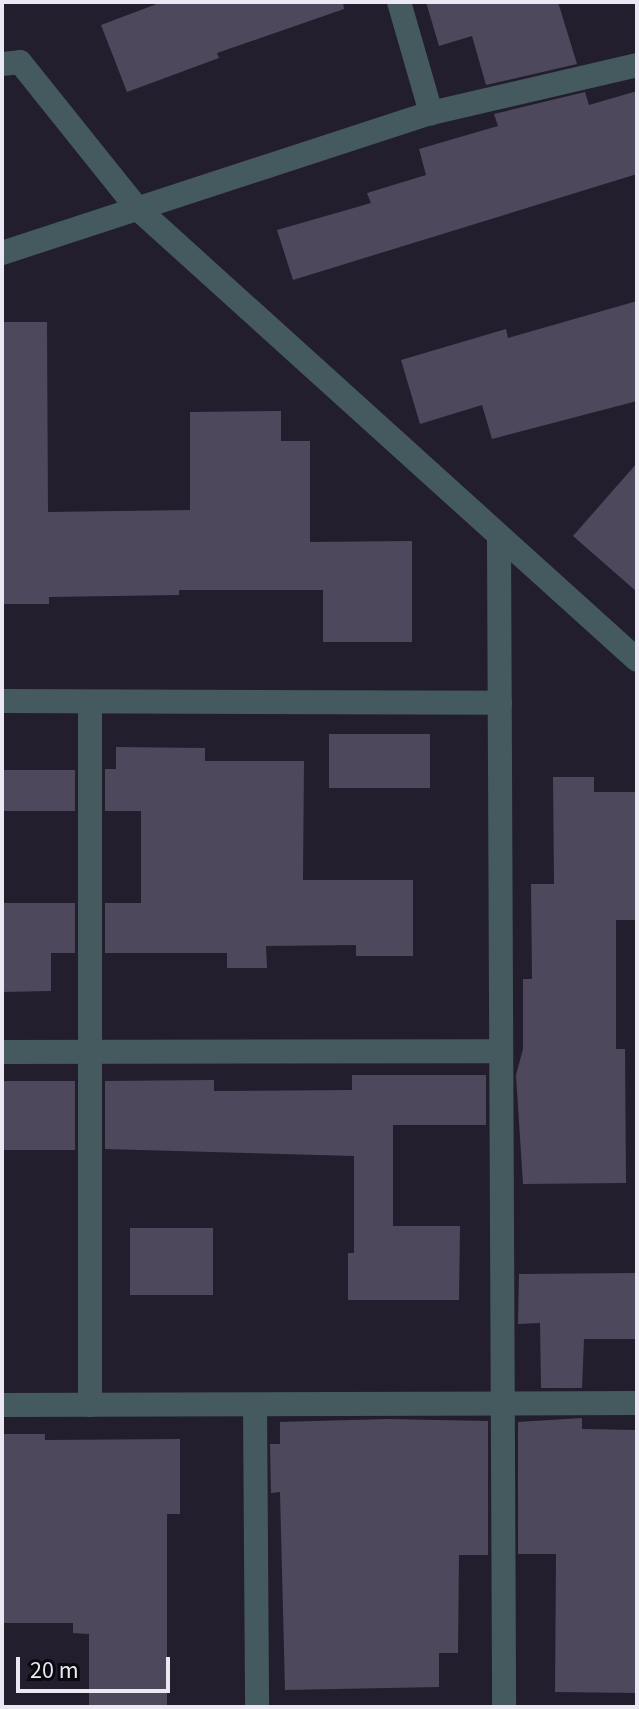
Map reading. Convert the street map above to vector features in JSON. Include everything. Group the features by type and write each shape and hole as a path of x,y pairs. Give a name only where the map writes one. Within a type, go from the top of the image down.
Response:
{"street":[{"path":"399,2 431,113"},
{"path":"2,64 20,62 137,208 499,539 637,660"},
{"path":"2,253 431,113 637,65"},
{"path":"499,539 500,1404 504,1707"},
{"path":"2,701 500,703"},
{"path":"90,703 90,1405"},
{"path":"2,1052 499,1051"},
{"path":"2,1405 637,1403"},
{"path":"255,1405 257,1707"}],"building":[{"path":"162,2 343,2 344,9 217,53 219,58 127,92 101,25"},
{"path":"426,2 558,2 577,64 486,85 472,36 439,46"},
{"path":"637,91 637,174 293,280 277,230 371,203 367,193 426,175 419,149 498,126 494,114 585,92 589,105"},
{"path":"637,301 637,401 492,439 482,405 420,424 401,360 506,329 508,338"},
{"path":"2,322 47,322 48,512 190,510 190,412 281,411 281,441 310,441 310,542 412,541 412,642 323,642 323,590 179,590 179,595 49,597 49,604 2,604"},
{"path":"637,463 637,592 573,536"},
{"path":"329,734 430,734 430,788 329,788"},
{"path":"116,747 205,748 205,761 304,761 303,880 413,880 413,956 356,956 356,945 266,946 267,968 227,968 227,953 105,953 105,903 141,903 141,811 105,811 105,769 116,769"},
{"path":"2,770 75,770 75,811 2,811"},
{"path":"553,777 594,777 594,792 637,792 637,920 616,920 616,1049 625,1049 626,1183 523,1184 516,1075 523,1049 523,979 532,979 531,884 554,884"},
{"path":"2,903 75,903 75,953 51,953 51,991 2,992"},
{"path":"352,1075 486,1075 486,1125 393,1125 393,1226 460,1226 459,1300 348,1300 348,1253 354,1253 354,1156 105,1149 105,1081 214,1080 214,1091 352,1090"},
{"path":"2,1081 75,1081 75,1150 2,1150"},
{"path":"130,1228 213,1228 213,1295 130,1295"},
{"path":"637,1273 637,1339 584,1339 582,1388 541,1388 540,1323 518,1324 519,1274"},
{"path":"582,1418 582,1429 637,1430 637,1693 555,1692 556,1554 518,1554 518,1422"},
{"path":"387,1419 488,1421 488,1555 459,1555 458,1653 439,1653 439,1687 285,1690 280,1492 271,1493 270,1444 280,1444 280,1422"},
{"path":"2,1434 45,1434 45,1440 180,1439 180,1514 167,1514 167,1707 89,1707 89,1634 73,1633 73,1623 2,1623"}]}
